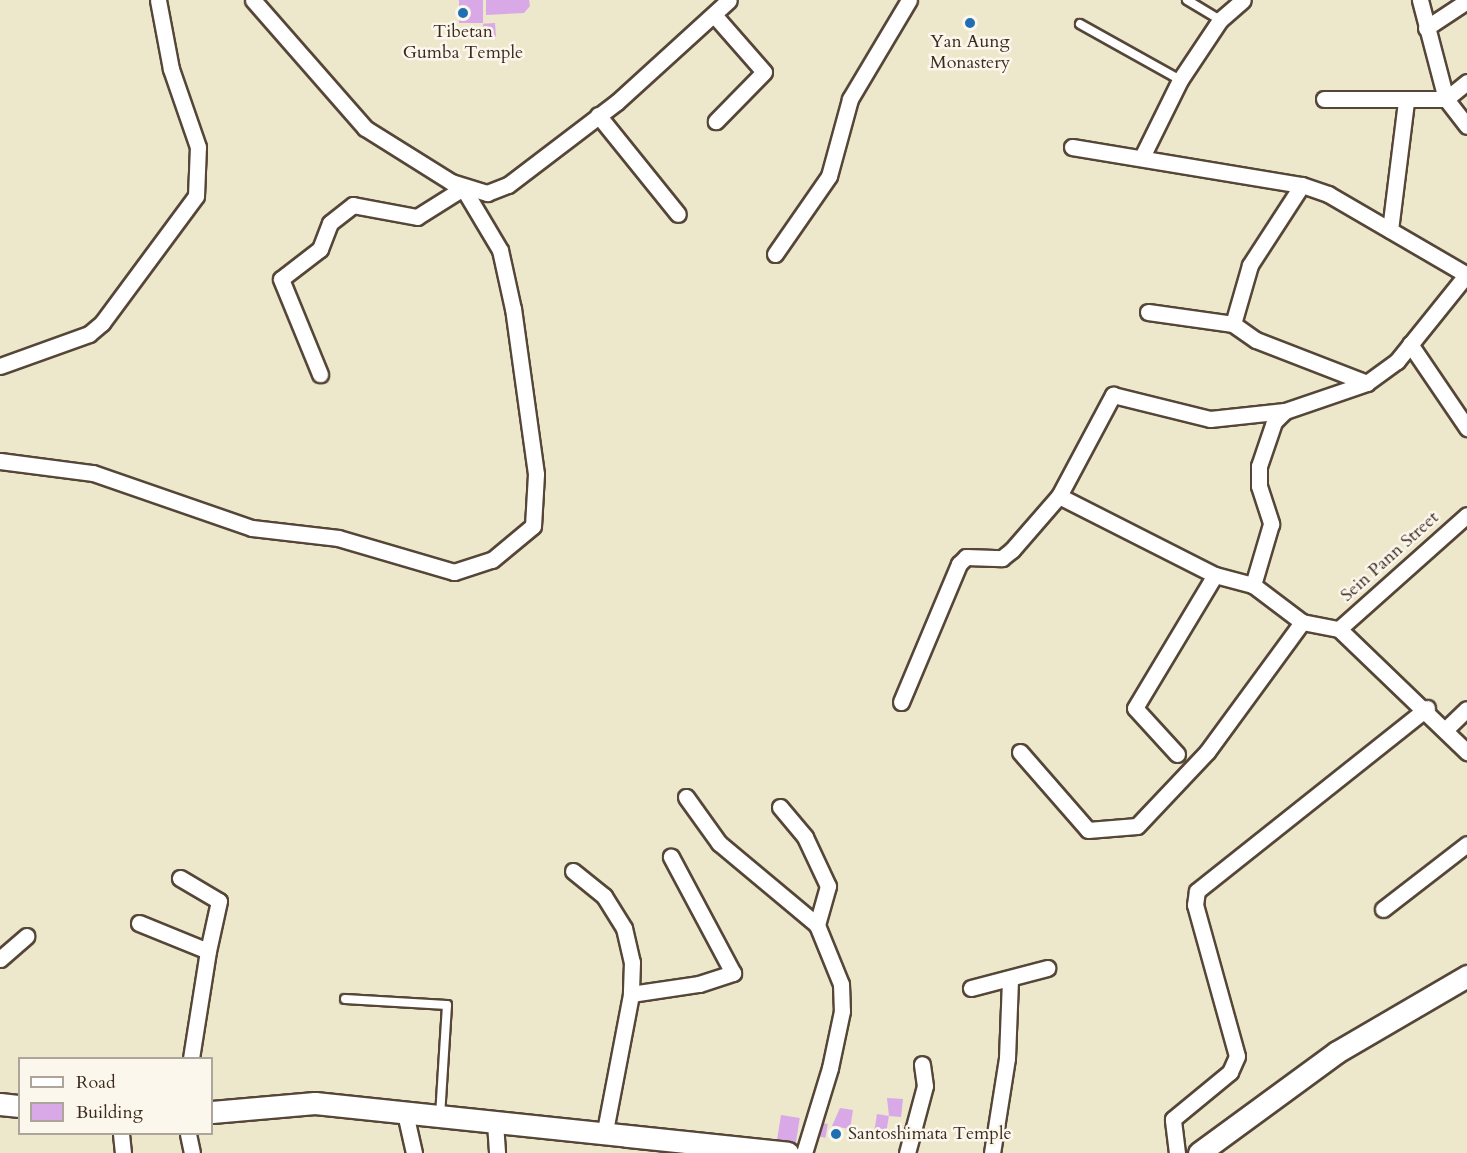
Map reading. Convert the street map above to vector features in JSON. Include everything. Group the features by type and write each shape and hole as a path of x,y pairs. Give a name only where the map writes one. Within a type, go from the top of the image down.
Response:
{"street":[{"path":"0,366 89,334 102,323 196,196 198,147 171,69 158,0"},
{"path":"253,0 365,128 463,188 487,193 508,185 598,115 715,16 729,0"},
{"path":"775,254 820,193 850,99 909,0"},
{"path":"1142,158 1180,80 1220,20 1243,0"},
{"path":"1420,0 1446,99 1467,126"},
{"path":"1426,28 1467,1"},
{"path":"715,16 764,72 716,121"},
{"path":"1324,99 1406,101 1446,99 1467,81"},
{"path":"1390,230 1406,101"},
{"path":"598,115 678,214"},
{"path":"902,702 959,564 966,557 1002,558 1059,496 1113,395 1210,419 1285,411 1367,383 1410,344 1467,274 1390,230 1302,185 1072,147"},
{"path":"1233,324 1250,265 1302,185"},
{"path":"320,374 281,279 320,249 330,224 353,205 417,217 463,188"},
{"path":"0,461 93,473 252,528 338,538 454,572 492,560 533,526 536,474 500,250 463,188"},
{"path":"1148,312 1233,324 1256,340 1367,383"},
{"path":"1410,344 1467,428"},
{"path":"1253,585 1271,524 1259,486 1259,466 1274,422 1285,411"},
{"path":"1059,496 1215,575 1253,585 1302,622 1339,629 1427,708 1467,752"},
{"name":"Sein Pann Street","path":"1339,629 1467,515"},
{"path":"1177,754 1135,708 1215,575"},
{"path":"1020,752 1088,830 1137,826 1207,752 1302,622"},
{"path":"1177,1153 1173,1119 1230,1072 1238,1056 1195,905 1197,891 1427,708"},
{"path":"1445,730 1467,709"},
{"path":"686,797 719,843 817,925 840,984 842,1011 804,1153"},
{"path":"780,807 805,837 828,886 817,925"},
{"path":"1383,909 1467,844"},
{"path":"631,994 699,984 733,973 671,857"},
{"path":"573,871 604,896 624,928 632,962 631,994 604,1136"},
{"path":"180,878 219,901 208,951 191,1057"},
{"path":"139,923 208,951"},
{"path":"0,959 26,936"},
{"path":"971,988 1010,980 1047,968"},
{"path":"1199,1153 1337,1052 1467,976"},
{"path":"992,1153 1007,1058 1010,980"},
{"path":"907,1153 925,1086 922,1064"},
{"path":"213,1112 315,1103 604,1136 689,1149 786,1153"},
{"path":"0,1104 18,1106"},
{"path":"405,1113 414,1153"},
{"path":"495,1123 497,1153"},
{"path":"121,1135 123,1153"},
{"path":"188,1135 192,1153"}],"lane":[{"path":"1187,0 1220,20"},
{"path":"1080,24 1180,80"},
{"path":"345,999 447,1005 440,1117"}],"building":[{"path":"459,0 483,0 483,23 459,23"},
{"path":"486,0 529,0 530,6 524,13 486,15"},
{"path":"495,23 496,37 484,38 483,24"},
{"path":"887,1098 903,1099 901,1117 889,1116"},
{"path":"840,1108 853,1110 850,1129 832,1126"},
{"path":"877,1114 889,1116 885,1141 873,1139"},
{"path":"781,1115 800,1118 796,1144 777,1141"},
{"path":"817,1122 828,1124 825,1138 815,1136"}],"place":[{"name":"Tibetan Gumba Temple","path":"463,13"},
{"name":"Yan Aung Monastery","path":"970,23"},
{"name":"Santoshimata Temple","path":"836,1134"}]}
